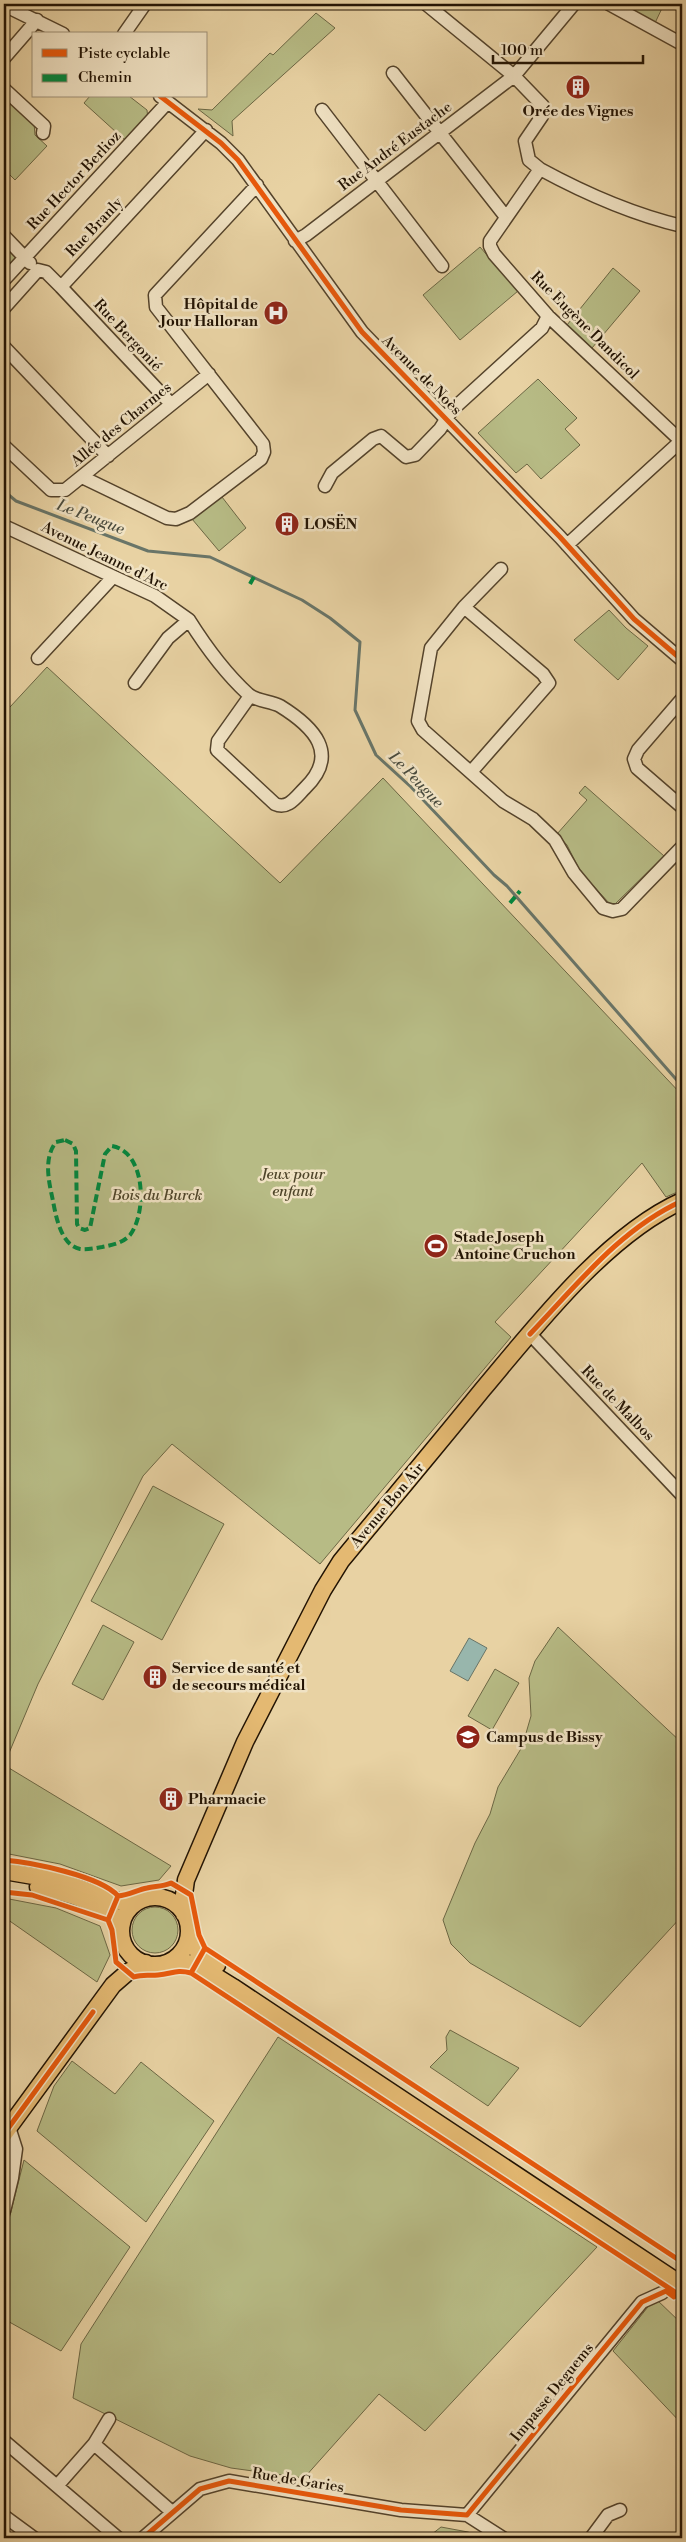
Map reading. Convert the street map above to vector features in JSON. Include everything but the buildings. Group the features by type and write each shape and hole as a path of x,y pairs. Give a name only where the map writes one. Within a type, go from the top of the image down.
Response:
{"main road":[{"name":"Avenue Bon Air","path":"184,1914 183,1902 186,1880 245,1742 331,1576 530,1334 610,1251 650,1218 682,1201"},
{"path":"4,1871 57,1880 120,1902 154,1898 173,1902 188,1921 188,1941 179,1955 172,1961"},
{"path":"113,1986 121,1966 122,1924 131,1908 154,1898 186,1880"},
{"path":"4,1881 50,1890 90,1903 111,1912 122,1924"},
{"path":"188,1941 203,1956 682,2274"},
{"path":"123,1942 133,1957 146,1963 162,1964 172,1961 196,1964 682,2285"},
{"path":"7,2131 113,1986 128,1972 146,1963"}],"street":[{"path":"125,32 145,4"},
{"path":"426,4 514,76 543,106 542,116 525,141 529,160 540,169 594,198 649,218 682,226"},
{"name":"Rue André Eustache","path":"296,241 514,76 574,4"},
{"path":"609,4 682,44"},
{"path":"4,5 59,32"},
{"path":"4,58 37,20"},
{"path":"393,73 506,217"},
{"path":"4,89 44,126 43,133"},
{"name":"Avenue de Noès","path":"164,99 206,130 238,160 362,332 568,545 634,619 682,660"},
{"name":"Rue Hector Berlioz","path":"4,280 164,99"},
{"path":"322,110 442,266"},
{"name":"Rue Branly","path":"61,287 206,130"},
{"name":"Rue Eugène Dandicol","path":"540,169 490,241 490,246 548,316 682,441"},
{"path":"82,477 167,518 176,519 190,513 261,459 264,452 263,444 156,306 155,295 257,185"},
{"path":"4,236 24,258 38,270 46,272 61,287"},
{"path":"4,308 38,270"},
{"name":"Rue Bergonié","path":"61,287 171,404"},
{"path":"325,486 332,473 373,439 380,436 406,457 415,455 452,410 542,328 548,316"},
{"path":"4,347 108,456"},
{"name":"Allée des Charmes","path":"4,446 51,490 66,490 209,374"},
{"path":"568,545 682,441"},
{"name":"Avenue Jeanne d'Arc","path":"4,526 155,596 189,620"},
{"path":"500,569 431,648 418,721 423,730 503,801 533,819 555,840 574,873 603,908 613,911 622,909 682,847"},
{"path":"38,658 113,577"},
{"path":"464,608 542,674 549,683 471,772"},
{"path":"135,683 168,638 189,620 210,654 250,696 279,706 305,725 321,746 323,762 317,776 288,805 280,806 275,804 217,750 218,741 250,696"},
{"path":"682,699 638,750 634,759 638,768 682,807"},
{"name":"Rue de Malbos","path":"530,1334 682,1495"},
{"path":"4,2211 12,2178 16,2149 7,2131"},
{"name":"Impasse Deguems","path":"467,2515 642,2302 662,2294"},
{"path":"57,2486 94,2444 109,2419"},
{"path":"4,2441 118,2538"},
{"path":"94,2444 172,2512"},
{"name":"Rue de Garies","path":"143,2538 200,2489 228,2481 401,2510 467,2515 503,2538"},
{"path":"591,2538 608,2515 620,2510"},
{"path":"4,2516 34,2538"}],"green space":[{"path":"621,4 664,4 655,23"},
{"path":"316,13 335,28 232,121 233,136 198,109 212,110 270,53 273,55"},
{"path":"4,95 34,123 35,135 47,146 15,180 4,169"},
{"path":"88,98 132,98 147,110 148,120 127,142 84,103"},
{"path":"4,242 18,258 4,275"},
{"path":"480,247 518,291 460,340 423,295"},
{"path":"613,268 640,291 592,348 567,325"},
{"path":"538,379 577,418 565,429 580,445 541,479 527,464 516,473 478,433"},
{"path":"222,497 246,528 219,551 192,519"},
{"path":"609,610 626,628 648,646 618,680 574,640"},
{"name":"Bois du Burck","path":"47,667 280,883 383,778 682,1095 682,1190 666,1197 642,1163 495,1322 511,1337 320,1564 172,1444 143,1476 38,1684 4,1765 4,701 10,707"},
{"path":"585,786 664,856 614,905 609,903 580,871 567,845 557,834 587,800 579,793"},
{"path":"153,1486 224,1524 162,1640 91,1601"},
{"path":"103,1625 134,1642 103,1700 72,1684"},
{"path":"558,1627 682,1743 682,1916 580,2027 470,1963 451,1944 443,1920 475,1843 490,1814 498,1787 522,1747 531,1716 529,1678 535,1661"},
{"path":"495,1669 519,1683 492,1730 468,1716"},
{"path":"4,1765 171,1866 159,1880 121,1886 60,1864 4,1853"},
{"path":"4,1898 56,1908 100,1926 110,1955 97,1982 4,1917"},
{"path":"150,1907 160,1907 172,1913 177,1921 177,1939 172,1947 164,1952 150,1953 142,1950 135,1943 132,1935 132,1925 135,1917 142,1910"},
{"path":"450,2030 519,2068 488,2106 430,2067 447,2050 446,2037"},
{"path":"278,2037 597,2247 425,2431 379,2394 304,2478 231,2468 190,2456 73,2398 81,2344"},
{"path":"72,2061 115,2094 141,2062 214,2121 146,2222 37,2131 54,2086"},
{"path":"24,2160 130,2247 61,2351 4,2319 4,2239"},
{"path":"655,2298 682,2324 682,2424 613,2351"},
{"path":"441,2527 468,2532 483,2538 427,2538"}],"water":[{"path":"469,1638 487,1648 468,1681 450,1671"}],"waterway":[{"name":"Le Peugue","path":"4,491 16,501 148,551 210,557 302,600 330,618 360,642 355,710 376,755 411,787 494,875 507,886 682,1086"}],"marked path":[{"path":"250,584 255,575"},
{"path":"510,903 520,891"},
{"path":"65,1140 73,1144 76,1151 77,1224 79,1228 85,1230 90,1228 105,1154 112,1146 123,1151 132,1159 140,1184 141,1199 136,1225 130,1235 124,1240 110,1245 80,1249 68,1242 60,1230 50,1186 48,1163 49,1156 56,1142 65,1140"}],"cycle path":[{"path":"163,98 221,143 238,160 362,332 560,537 634,619 682,660"},
{"path":"530,1334 582,1278 619,1243 639,1227 682,1201"},
{"path":"4,1860 47,1867 81,1876 97,1882 118,1896"},
{"path":"171,1883 191,1895 199,1935 205,1948 191,1973 178,1972 134,1977 116,1962 112,1930 108,1920 118,1896 171,1883"},
{"path":"4,1892 32,1895 108,1920"},
{"path":"205,1948 682,2262"},
{"path":"191,1973 675,2292"},
{"path":"4,2134 93,2012"},
{"path":"143,2538 200,2489 229,2481 401,2510 467,2515 642,2302 666,2291 674,2297 678,2293"}],"place":[{"name":"Orée des Vignes","path":"578,87"},
{"name":"Hôpital de Jour Halloran","path":"276,313"},
{"name":"LOSËN","path":"287,524"},
{"name":"Stade Joseph Antoine Cruchon","path":"436,1246"},
{"name":"Service de santé et de secours médical","path":"155,1677"},
{"name":"Campus de Bissy","path":"468,1737"},
{"name":"Pharmacie","path":"171,1799"}],"park label":[{"name":"Jeux pour enfant","path":"293,1182"}]}
